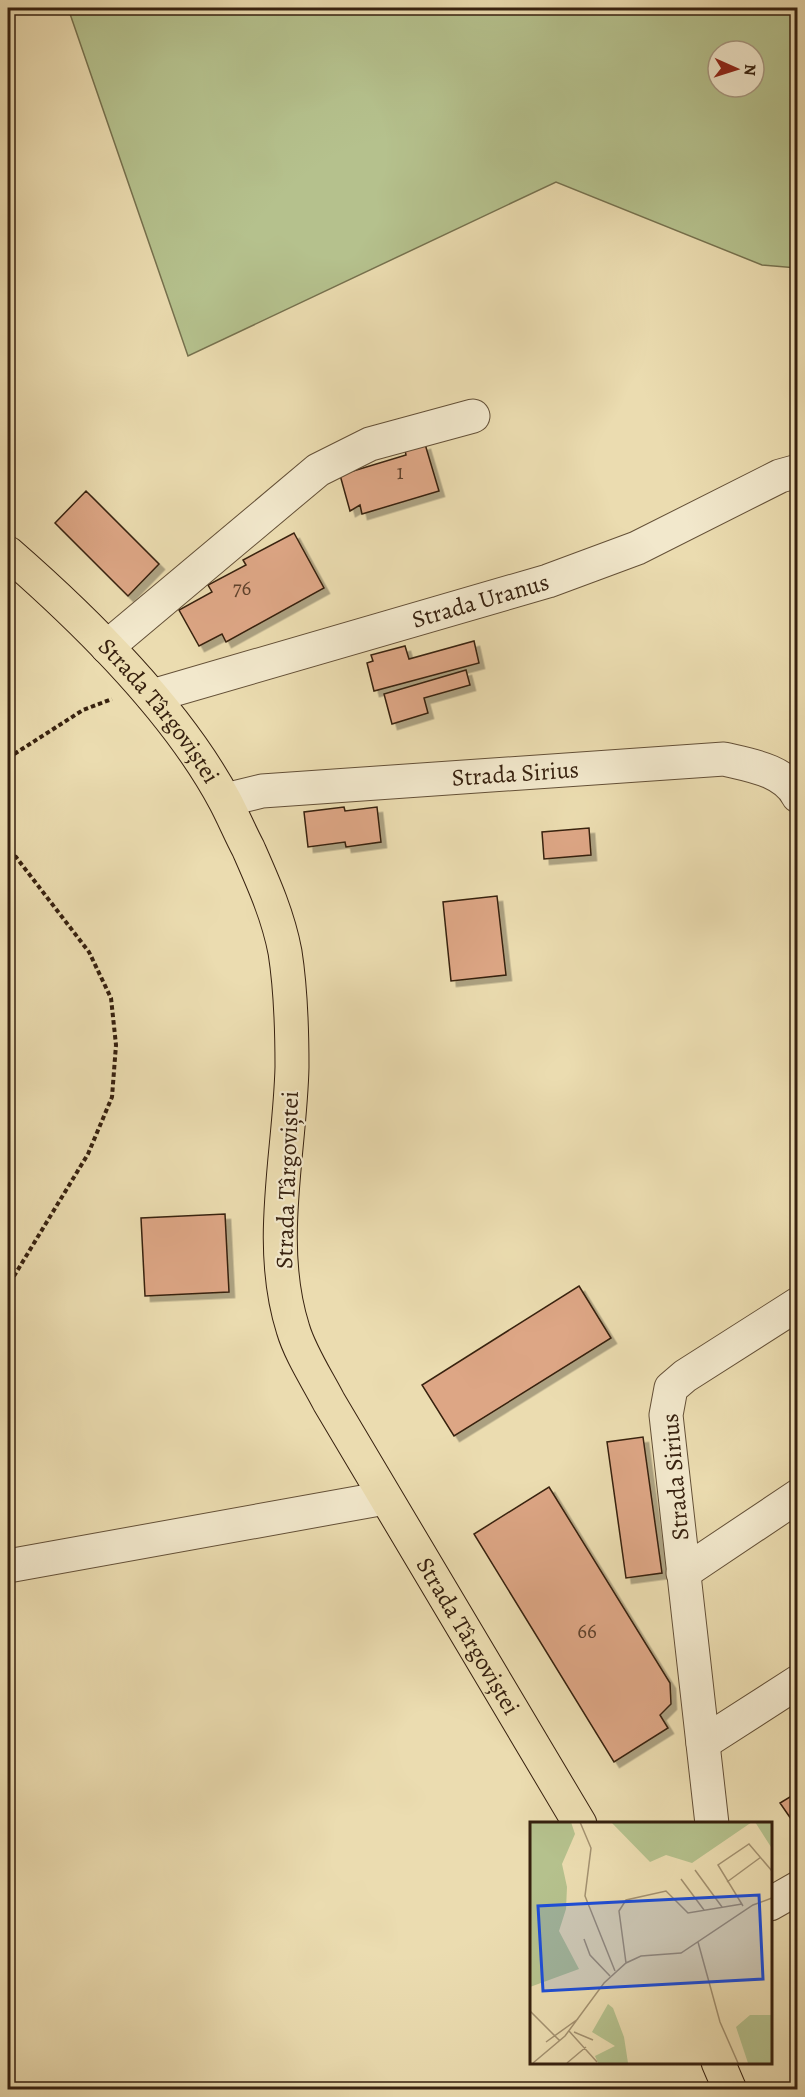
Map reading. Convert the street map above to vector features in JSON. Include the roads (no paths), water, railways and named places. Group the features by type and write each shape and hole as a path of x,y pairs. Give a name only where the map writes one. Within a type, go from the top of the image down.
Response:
{"main road":[{"name":"Strada Târgoviștei","path":"8,553 46,586 107,647 147,691 194,751 225,800 264,882 285,951 292,1025 292,1070 280,1249 284,1297 293,1331 329,1402 579,1822"},
{"path":"719,2064 730,2090"}],"street":[{"path":"107,647 318,470 370,444 473,416"},
{"name":"Strada Uranus","path":"147,691 548,581 637,548 780,476 798,471"},
{"name":"Strada Sirius","path":"225,800 262,791 724,759 767,770 794,788 798,796"},
{"name":"Strada Sirius","path":"712,1822 666,1415 671,1388 685,1376 798,1304"},
{"name":"Strada Sirius","path":"683,1573 798,1496"},
{"path":"8,1566 386,1498"},
{"path":"703,1743 798,1682"},
{"path":"772,1903 798,1888"}]}
